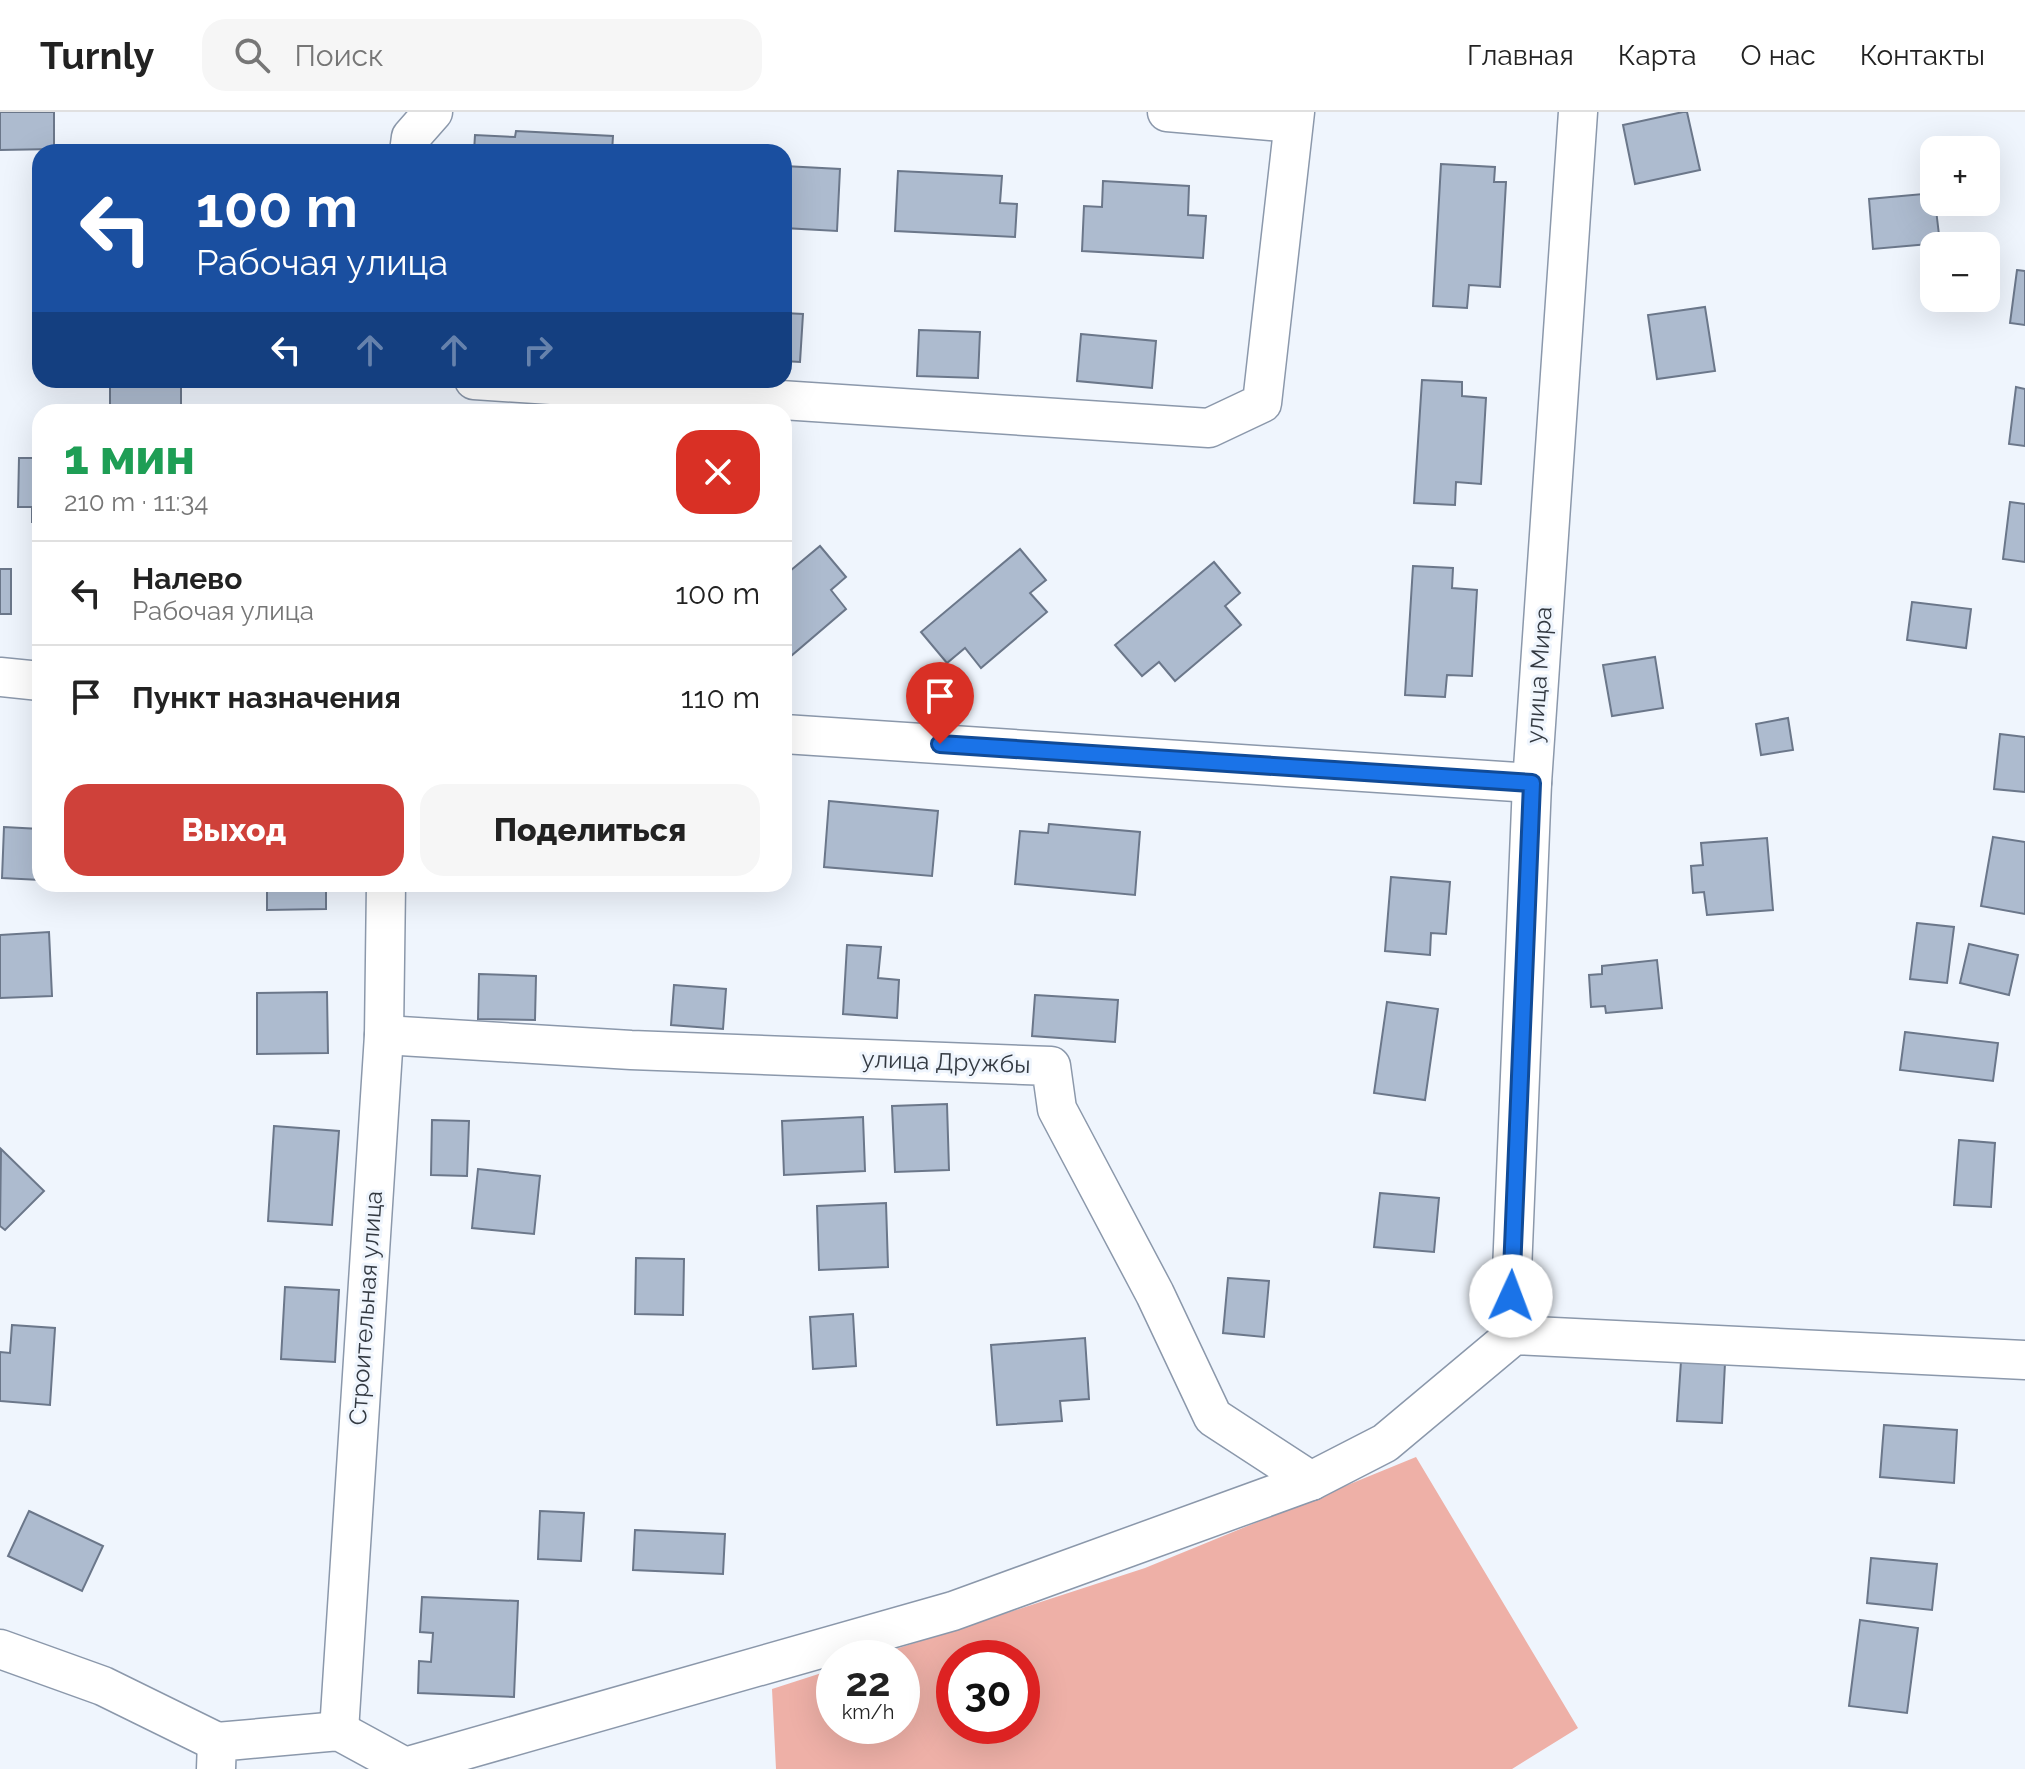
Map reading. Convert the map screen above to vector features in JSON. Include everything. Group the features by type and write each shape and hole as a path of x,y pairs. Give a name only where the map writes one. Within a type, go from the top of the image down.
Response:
{"street":[{"path":"410,144 411,137 433,112"},
{"path":"596,388 1209,428 1262,403 1294,118 1167,112"},
{"name":"улица Мира","path":"1514,1335 1511,1296 1532,783 1578,112"},
{"path":"0,677 32,680"},
{"path":"792,735 1532,783"},
{"name":"Строительная улица","path":"339,1731 384,1035 386,892"},
{"name":"улица Дружбы","path":"384,1035 631,1050 1051,1066 1057,1109 1155,1294 1213,1417 1311,1481"},
{"path":"0,1649 103,1686 216,1756 339,1731 405,1767 953,1611 1311,1481 1385,1443 1514,1335 2025,1360"}],"shaded area":[{"path":"1416,1457 1578,1728 1512,1769 776,1769 772,1689 816,1675 816,1744 920,1744 920,1641 1145,1568"}],"building":[{"path":"0,112 54,112 54,144 32,144 32,149 0,150"},
{"path":"1687,112 1700,170 1635,184 1623,125"},
{"path":"516,131 613,136 612,144 474,144 475,135 515,137"},
{"path":"1441,164 1495,167 1494,182 1506,182 1500,287 1469,285 1467,308 1433,306"},
{"path":"792,166 840,169 837,231 792,228"},
{"path":"898,171 1002,176 1000,203 1017,204 1015,237 895,231"},
{"path":"1103,181 1189,186 1188,215 1206,216 1203,258 1082,251 1084,206 1102,207"},
{"path":"1920,194 1920,216 1937,216 1939,232 1920,232 1920,245 1873,249 1869,199"},
{"path":"2017,270 2025,271 2025,325 2010,323"},
{"path":"1705,307 1715,371 1657,379 1648,315"},
{"path":"792,313 803,314 800,362 792,362"},
{"path":"919,330 980,332 978,378 917,376"},
{"path":"1081,334 1156,341 1152,388 1077,381"},
{"path":"1422,380 1462,382 1462,396 1486,398 1481,484 1456,482 1455,505 1414,503"},
{"path":"2016,387 2025,389 2025,446 2009,444"},
{"path":"110,388 181,388 181,404 110,404"},
{"path":"19,458 32,458 32,507 18,507"},
{"path":"2010,502 2025,504 2025,562 2003,559"},
{"path":"820,546 846,577 831,590 846,609 792,655 792,569"},
{"path":"1020,549 1046,580 1030,593 1047,612 981,668 965,648 947,663 921,632"},
{"path":"1214,562 1240,593 1225,606 1241,625 1175,681 1159,662 1142,676 1115,645"},
{"path":"1413,566 1453,568 1452,588 1477,590 1472,676 1447,675 1445,697 1405,695"},
{"path":"0,569 11,569 11,614 0,614"},
{"path":"1912,602 1971,609 1966,648 1907,640"},
{"path":"1655,657 1663,708 1612,716 1603,665"},
{"path":"1788,718 1793,750 1761,755 1756,724"},
{"path":"2000,734 2025,737 2025,792 1994,789"},
{"path":"829,801 938,811 932,876 824,867"},
{"path":"1049,824 1140,832 1135,895 1015,884 1020,831 1048,833"},
{"path":"4,827 32,829 32,880 2,878"},
{"path":"1993,837 2025,842 2025,914 1981,906"},
{"path":"1767,838 1773,910 1707,915 1704,892 1693,893 1691,866 1703,865 1701,843"},
{"path":"1391,877 1450,882 1446,934 1431,933 1430,955 1385,951"},
{"path":"267,892 326,892 326,909 267,910"},
{"path":"1917,923 1954,927 1947,983 1910,979"},
{"path":"49,932 52,996 0,998 0,935"},
{"path":"1969,944 2018,955 2009,995 1960,983"},
{"path":"847,945 881,947 878,978 899,980 897,1018 843,1014"},
{"path":"1657,960 1662,1008 1606,1013 1605,1006 1591,1007 1589,975 1602,974 1602,966"},
{"path":"479,974 536,976 535,1020 478,1019"},
{"path":"674,985 726,989 723,1029 671,1025"},
{"path":"327,992 328,1053 257,1054 257,993"},
{"path":"1035,995 1118,1000 1115,1042 1032,1036"},
{"path":"1387,1002 1438,1009 1425,1100 1374,1093"},
{"path":"1905,1032 1998,1043 1993,1081 1900,1070"},
{"path":"947,1104 949,1170 895,1172 892,1106"},
{"path":"863,1117 865,1171 784,1175 782,1121"},
{"path":"432,1120 469,1121 467,1176 431,1175"},
{"path":"274,1126 339,1131 332,1225 268,1221"},
{"path":"1959,1140 1995,1143 1991,1207 1954,1205"},
{"path":"1,1149 44,1191 5,1230 0,1226"},
{"path":"478,1169 540,1176 534,1234 472,1228"},
{"path":"1380,1193 1439,1198 1434,1252 1374,1247"},
{"path":"886,1203 888,1267 819,1270 817,1206"},
{"path":"636,1258 684,1259 683,1315 635,1314"},
{"path":"1228,1278 1269,1281 1264,1337 1223,1333"},
{"path":"285,1287 339,1290 335,1362 281,1359"},
{"path":"853,1314 856,1366 813,1369 810,1317"},
{"path":"12,1325 55,1328 50,1405 0,1401 0,1352 10,1353"},
{"path":"1085,1338 1089,1399 1060,1401 1062,1421 997,1425 991,1345"},
{"path":"1681,1361 1725,1363 1722,1423 1677,1421"},
{"path":"1884,1425 1957,1430 1954,1483 1880,1477"},
{"path":"29,1511 103,1546 82,1591 8,1556"},
{"path":"540,1511 584,1513 581,1561 538,1559"},
{"path":"635,1530 725,1534 723,1574 633,1570"},
{"path":"1871,1558 1937,1564 1932,1610 1867,1603"},
{"path":"422,1597 518,1601 514,1697 418,1693 419,1661 431,1662 433,1633 420,1632"},
{"path":"1860,1620 1918,1628 1907,1713 1849,1706"}],"route":[{"path":"940,744 1532,783 1511,1296"}]}
